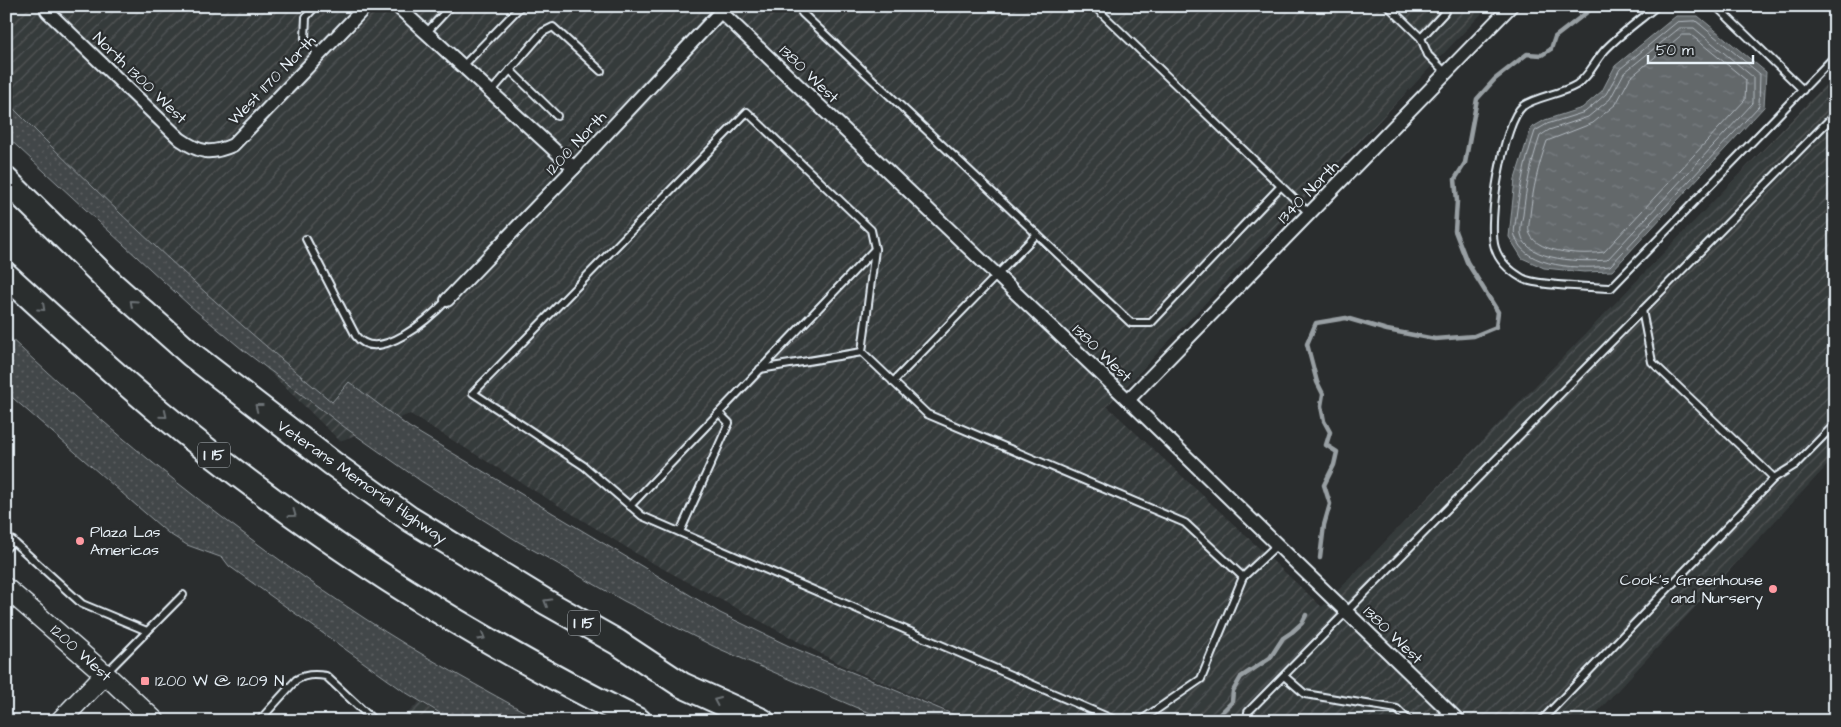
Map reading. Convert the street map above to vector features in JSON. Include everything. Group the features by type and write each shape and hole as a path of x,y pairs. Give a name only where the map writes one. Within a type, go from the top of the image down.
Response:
{"highway":[{"name":"Veterans Memorial Highway","path":"6,180 114,285 192,355 332,464 410,519 538,597 617,642 682,685 762,721"},
{"name":"I 15","path":"6,274 155,408 235,471 311,527 398,585 468,628 550,675 639,721"}],"street":[{"name":"West 1170 North","path":"219,151 233,145 366,6"},
{"path":"397,6 574,168"},
{"name":"1340 North","path":"1128,400 1511,6"},
{"name":"1200 North","path":"447,300 723,9"},
{"name":"1380 West","path":"723,9 1459,721"},
{"name":"North 1300 West","path":"47,11 180,139 194,149 219,151"},
{"name":"1200 West","path":"7,588 105,674 155,721"},
{"path":"60,721 105,674"}],"lane":[{"path":"316,6 306,17 305,38 319,55"},
{"path":"426,33 451,6"},
{"path":"463,66 521,6"},
{"path":"801,6 802,13 1131,323 1151,323 1281,186"},
{"path":"1094,6 1309,213"},
{"path":"1388,6 1421,38 1428,55 1446,73"},
{"path":"1421,38 1448,6"},
{"path":"1657,6 1604,50 1592,68 1577,84 1560,93 1523,106 1512,122 1500,160 1492,228 1494,246 1499,258 1524,280 1612,288 1835,56"},
{"path":"1716,6 1803,90"},
{"path":"491,92 543,32 553,27 601,71"},
{"path":"510,70 557,116"},
{"path":"862,352 875,249 871,230 747,112 473,393 584,466 642,516 1117,721"},
{"path":"1247,721 1248,712 1835,114"},
{"path":"893,382 1037,234"},
{"path":"306,239 356,336 361,342 368,345 386,343 412,332 447,300"},
{"path":"630,506 875,249"},
{"path":"1642,310 1652,362 1774,478"},
{"path":"760,369 862,352"},
{"path":"862,352 927,414 1185,523 1243,577"},
{"path":"680,532 729,423 719,413"},
{"path":"1541,721 1774,478 1795,465 1835,424"},
{"path":"6,535 82,604 147,630"},
{"path":"6,548 13,541"},
{"path":"1140,721 1201,679 1243,577 1277,545"},
{"path":"105,674 183,595"},
{"path":"259,721 296,680 301,677 316,675 326,676 371,718 371,721"},
{"path":"1284,676 1305,694 1397,709 1409,721"}],"shaded area":[{"path":"6,6 1489,6 1107,406 1322,607 1835,75 1835,457 1589,721 973,721 842,665 647,560 410,414 340,441 6,114"},
{"path":"6,101 165,256 332,402 349,382 409,427 720,613 789,646 969,721 895,721 862,710 715,647 624,601 519,542 421,481 347,429 243,350 189,305 6,136"},
{"path":"6,334 135,448 270,553 386,632 541,721 453,721 405,692 229,566 223,558 187,545 168,533 6,392"},
{"path":"419,702 451,721 400,721"}],"water":[{"path":"1676,16 1698,16 1766,72 1764,107 1612,271 1584,272 1544,268 1522,258 1509,237 1515,179 1531,128 1545,120 1582,108 1602,91 1615,66"}],"waterway":[{"path":"1320,558 1324,525 1330,504 1324,485 1334,465 1337,452 1326,445 1330,432 1324,421 1321,406 1323,394 1317,382 1307,344 1316,323 1346,318 1387,330 1435,339 1474,336 1496,327 1498,312 1467,262 1455,231 1457,201 1455,179 1465,163 1477,99 1495,79 1527,54 1542,55 1551,49 1555,37 1595,6"},
{"path":"1213,721 1232,702 1233,691 1241,677 1270,658 1283,638 1302,623 1306,615"}],"place":[{"name":"Plaza Las Americas","path":"80,541"},
{"name":"Cook's Greenhouse and Nursery","path":"1773,589"},
{"name":"1200 W @ 1209 N","path":"145,681"}]}
